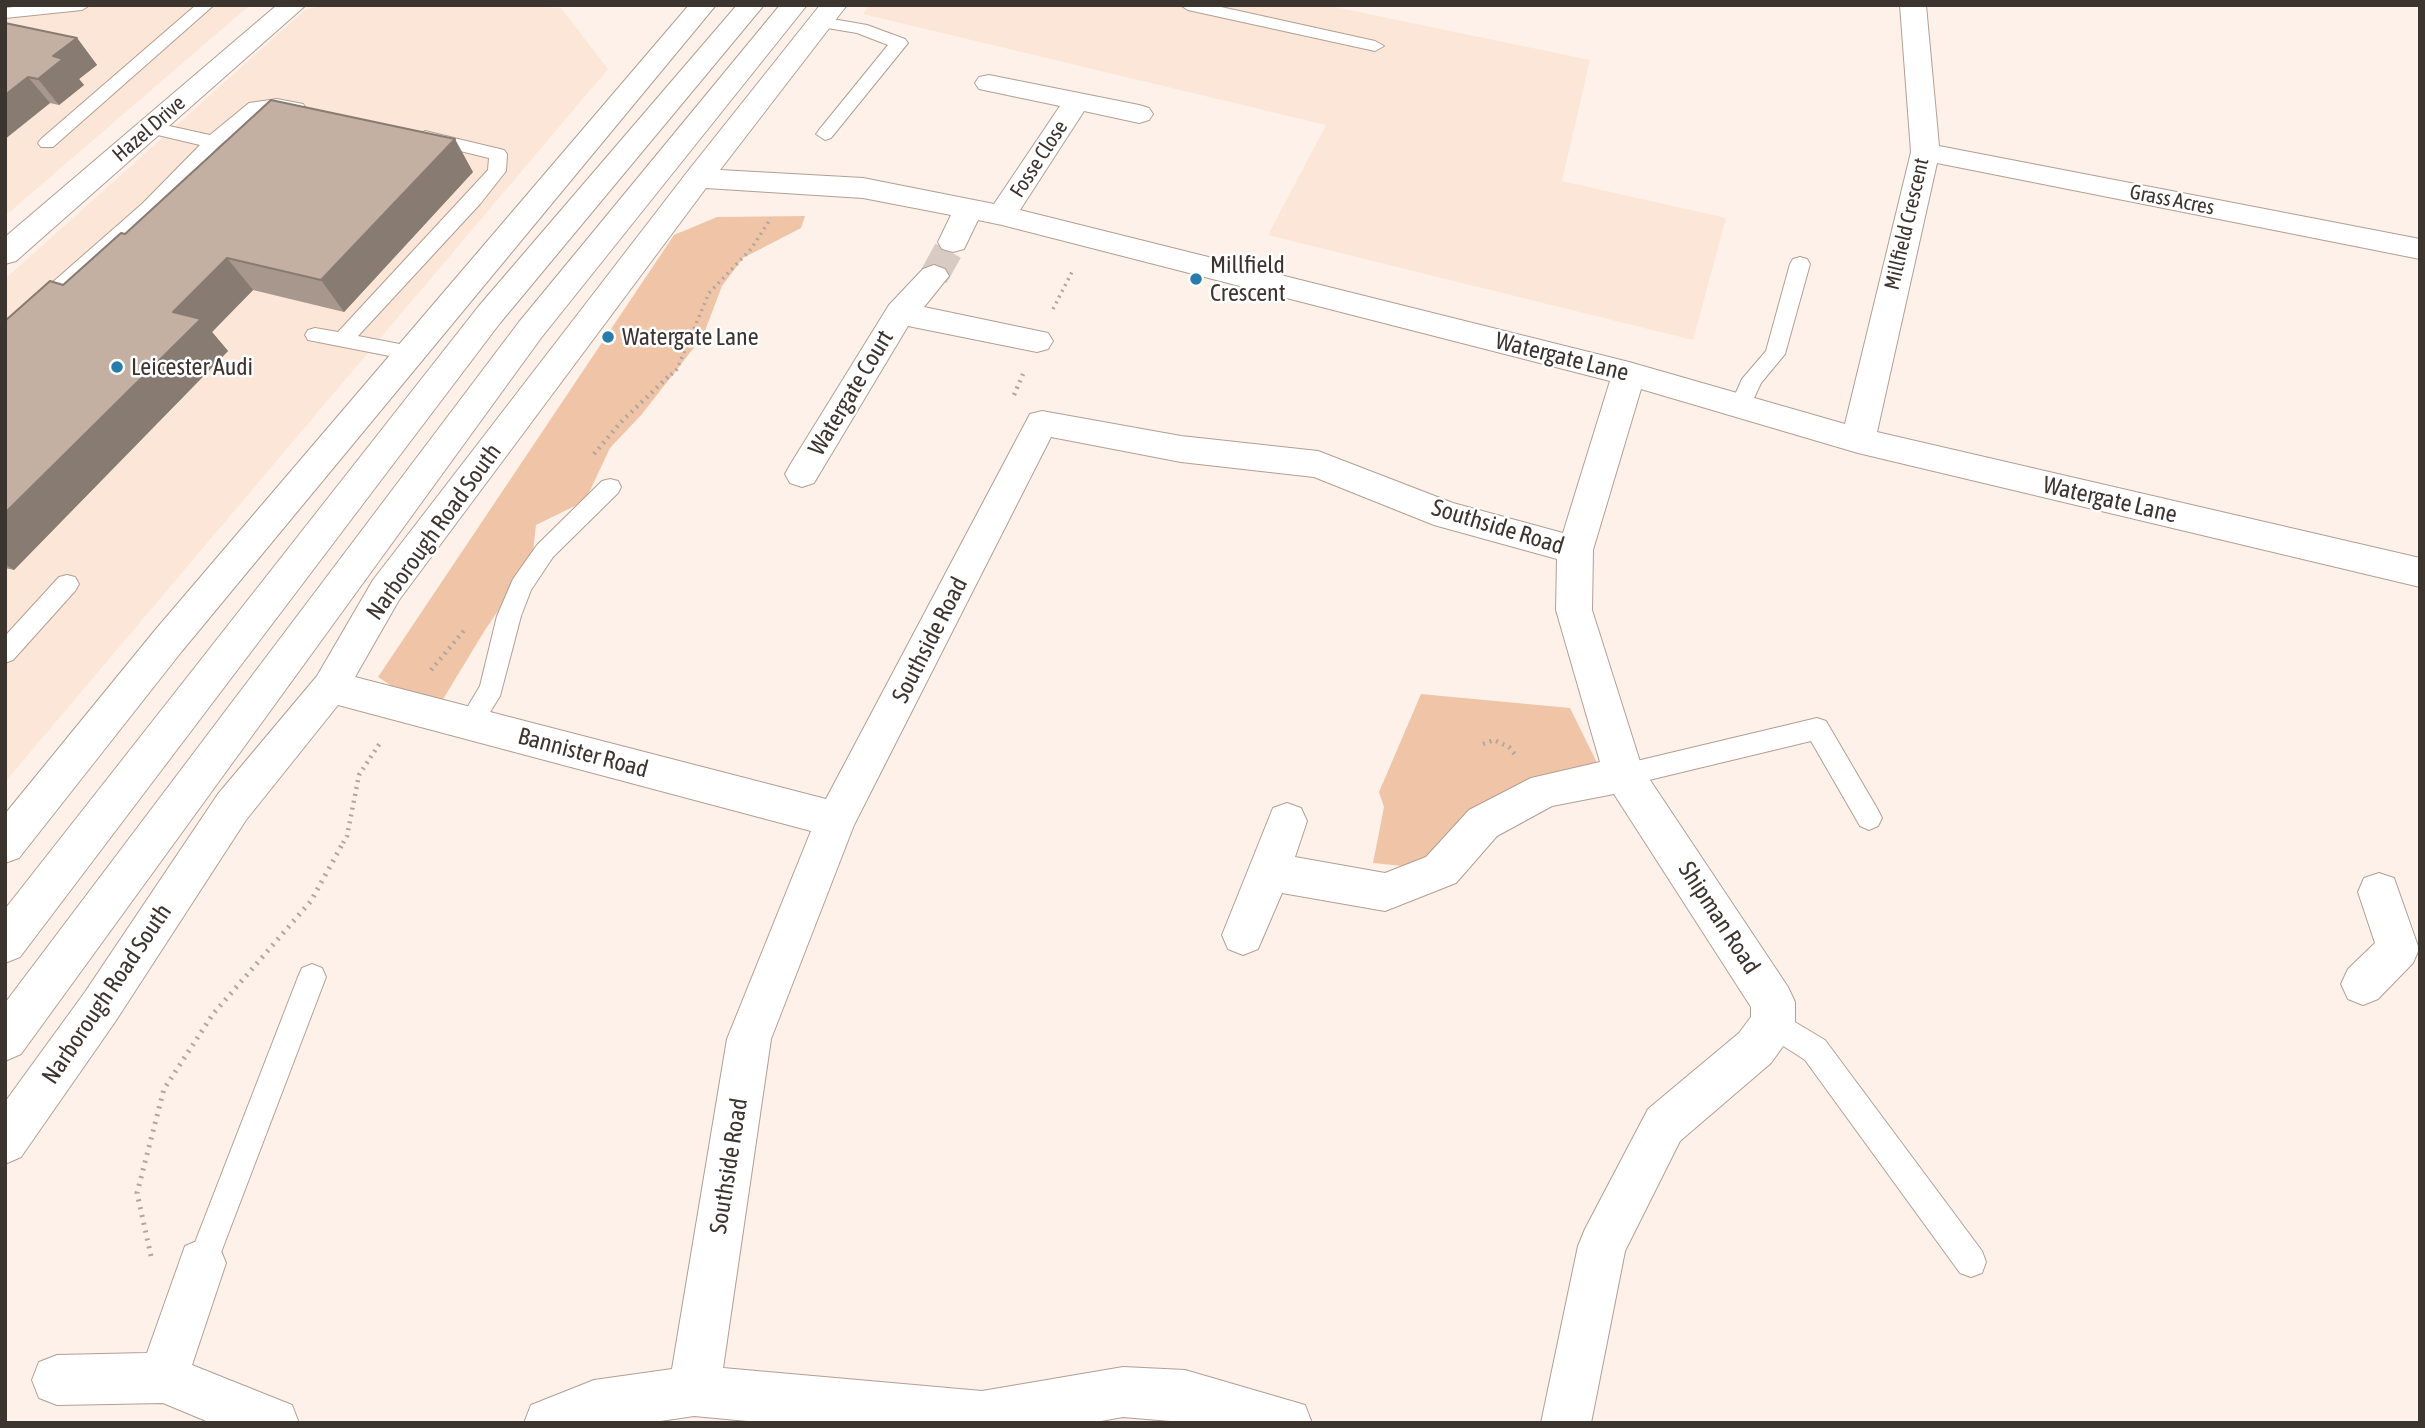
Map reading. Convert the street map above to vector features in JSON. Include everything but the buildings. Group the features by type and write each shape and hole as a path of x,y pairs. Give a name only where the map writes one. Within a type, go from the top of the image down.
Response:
{"street":[{"name":"Hazel Drive","path":"5,254 293,5"},
{"path":"5,845 169,640 704,5"},
{"path":"5,943 489,315 751,5"},
{"name":"Narborough Road South","path":"5,1039 530,330 794,5"},
{"name":"Millfield Crescent","path":"1858,440 1924,152 1913,5"},
{"name":"Narborough Road South","path":"5,1141 100,1007 232,807 330,687 386,590 698,178 827,13"},
{"name":"Fosse Close","path":"989,83 1139,114"},
{"name":"Fosse Close","path":"1002,215 1076,103"},
{"name":"Grass Acres","path":"1924,152 2420,249"},
{"name":"Watergate Lane","path":"698,178 863,188 1002,215 1629,374 1858,440 2420,573"},
{"path":"953,242 969,208"},
{"name":"Watergate Court","path":"802,474 900,313 934,276"},
{"name":"Watergate Court","path":"900,313 1037,341"},
{"name":"Shipman Road","path":"1629,374 1575,551 1574,610 1624,775 1773,1002 1773,1023"},
{"name":"Southside Road","path":"694,1391 749,1039 836,820 1042,423 1181,449 1318,464 1447,515 1575,551"},
{"name":"Bannister Road","path":"330,687 836,820"},
{"path":"1270,872 1385,892 1441,870 1483,823 1545,790 1624,775"},
{"path":"1243,935 1270,872 1287,821"},
{"path":"2362,984 2409,954 2379,892"},
{"path":"1566,1423 1602,1246 1664,1125 1755,1048 1773,1023"},
{"path":"163,1378 202,1263"},
{"path":"57,1380 163,1378 274,1423"},
{"path":"549,1423 594,1405 694,1391 982,1416 1123,1392 1185,1395 1287,1423"}],"lane":[{"path":"5,13 82,5"},
{"path":"47,143 206,5"},
{"path":"1188,5 1376,46"},
{"path":"825,134 899,43 827,13"},
{"path":"5,336 150,207 213,142 255,107 277,104 316,113"},
{"path":"151,128 213,142"},
{"path":"342,340 473,200 496,171 498,153 410,134"},
{"path":"1741,406 1752,379 1774,354 1800,264"},
{"path":"315,335 410,353"},
{"path":"470,723 491,689 509,616 521,586 545,551 610,487"},
{"path":"5,653 16,626 67,584"},
{"path":"1624,775 1817,729 1869,818"},
{"path":"202,1263 312,977"},
{"path":"1773,1023 1815,1050 1971,1262"}],"shaded area":[{"path":"5,5 250,5 5,216"},
{"path":"322,5 507,5 561,8 608,69 5,782 5,279 305,10"},
{"path":"869,5 1325,5 1590,60 1562,181 1726,218 1693,340 1268,235 1326,125 863,14"},
{"path":"805,216 801,228 743,258 722,286 703,336 642,414 610,448 585,501 536,525 532,560 434,714 378,677 674,235 717,217"},
{"path":"1421,694 1570,708 1605,779 1545,790 1441,870 1373,863 1384,807 1379,792"}],"tunnel":[{"path":"934,276 953,242"}],"place":[{"name":"Millfield Crescent","path":"1196,279"},
{"name":"Watergate Lane","path":"608,337"},
{"name":"Leicester Audi","path":"117,367"}]}
